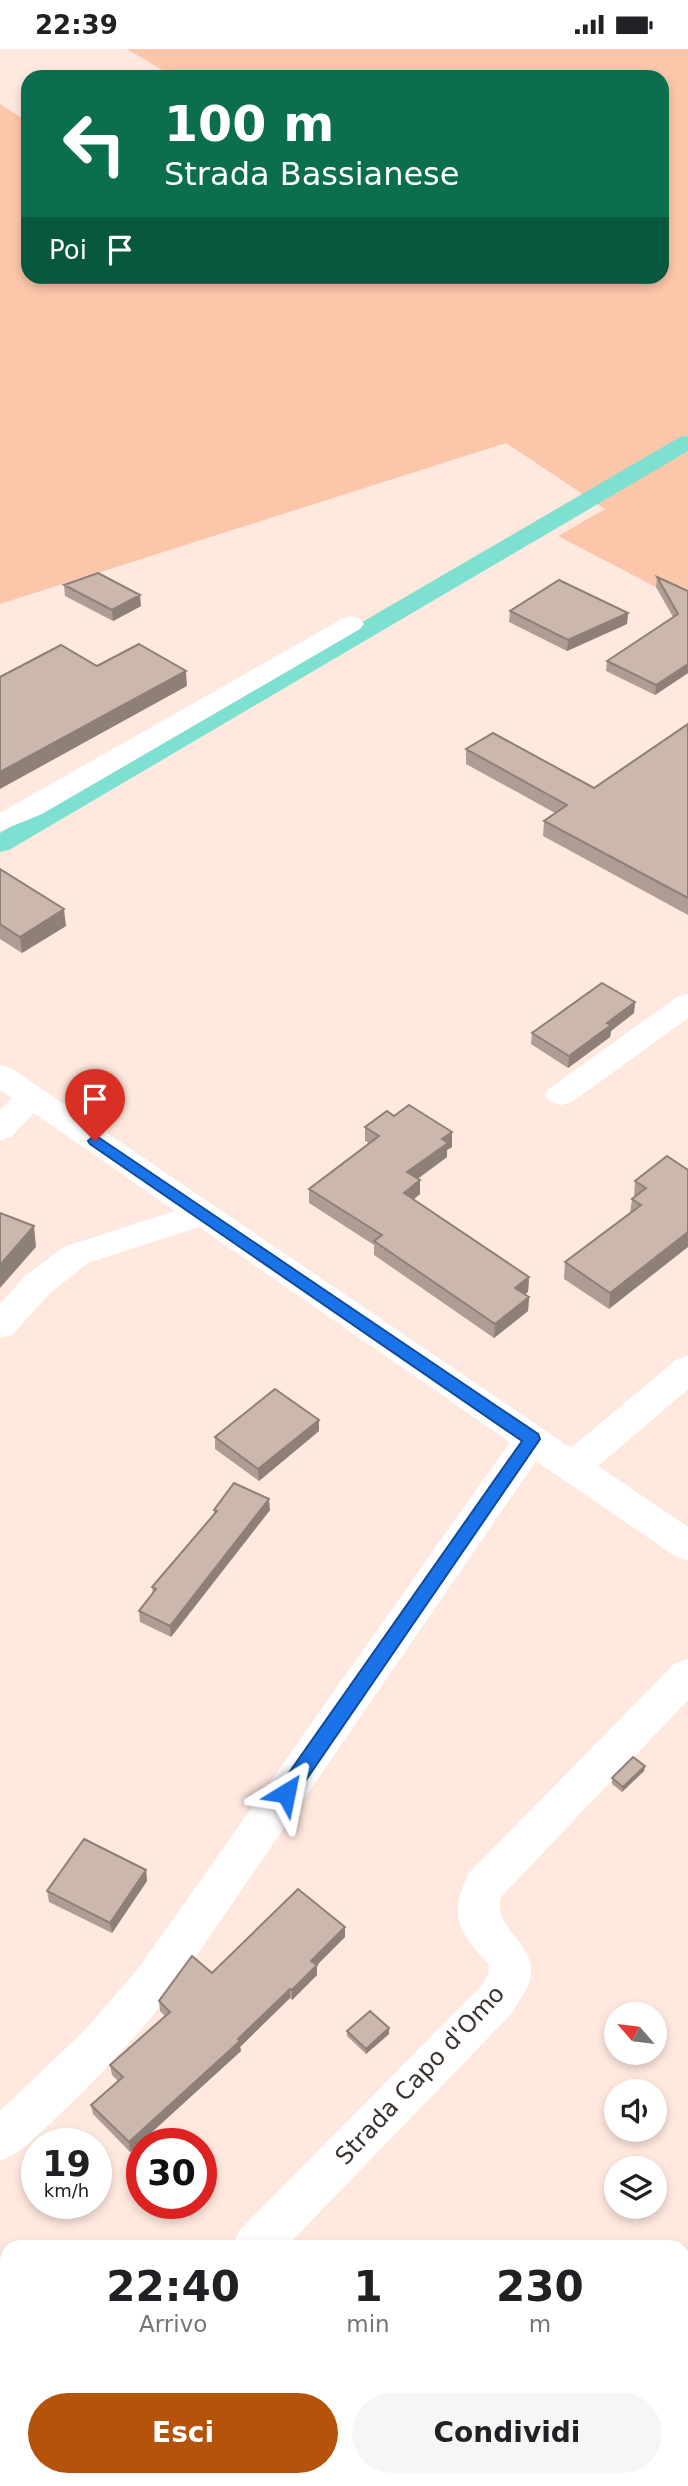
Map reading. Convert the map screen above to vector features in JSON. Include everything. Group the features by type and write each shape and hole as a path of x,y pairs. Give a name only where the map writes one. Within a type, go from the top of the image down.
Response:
{"street":[{"path":"0,823 32,808 351,624"},
{"path":"561,1095 688,1004"},
{"path":"0,1075 688,1546"},
{"path":"0,1129 31,1097"},
{"path":"0,1326 38,1284 76,1255 203,1214"},
{"path":"573,1467 688,1369"},
{"path":"0,2140 94,2053 163,1970 532,1439"},
{"name":"Strada Capo d'Omo","path":"262,2240 502,1992 512,1974 512,1964 507,1954 480,1924 475,1907 483,1887 688,1675"}],"shaded area":[{"path":"127,49 688,49 688,604 558,536 605,509 506,443 0,604 0,104 21,118 21,284 669,284 669,70 162,70"}],"building":[{"path":"98,573 140,595 112,610 64,585"},
{"path":"657,577 688,591 688,664 656,685 607,661 678,614"},
{"path":"559,580 628,613 568,640 510,611"},
{"path":"139,644 186,671 0,772 0,677 61,645 97,666"},
{"path":"688,724 688,898 544,821 567,805 466,749 493,733 594,788"},
{"path":"0,869 64,909 20,937 0,924"},
{"path":"602,983 635,1002 607,1023 611,1025 569,1056 532,1033"},
{"path":"409,1105 452,1132 442,1139 448,1143 407,1172 420,1180 404,1193 529,1277 515,1288 529,1297 495,1324 374,1241 382,1235 309,1189 379,1136 365,1127 387,1111 394,1116"},
{"path":"667,1156 688,1170 688,1232 610,1293 565,1262 641,1205 632,1199 646,1188 635,1181"},
{"path":"0,1213 34,1226 0,1265"},
{"path":"275,1389 319,1420 258,1469 215,1437"},
{"path":"234,1483 269,1499 170,1626 139,1611 156,1589 152,1587 217,1511 214,1510"},
{"path":"633,1757 645,1766 623,1787 612,1778"},
{"path":"84,1839 146,1870 110,1923 47,1891"},
{"path":"298,1889 345,1927 311,1961 317,1965 238,2039 240,2041 144,2128 126,2128 126,2139 91,2105 123,2077 110,2065 170,2012 159,2001 192,1956 212,1973"},
{"path":"370,2011 389,2028 366,2049 347,2031"}],"waterway":[{"path":"0,844 688,442"}],"route":[{"path":"95,1141 532,1439 286,1793"}]}
